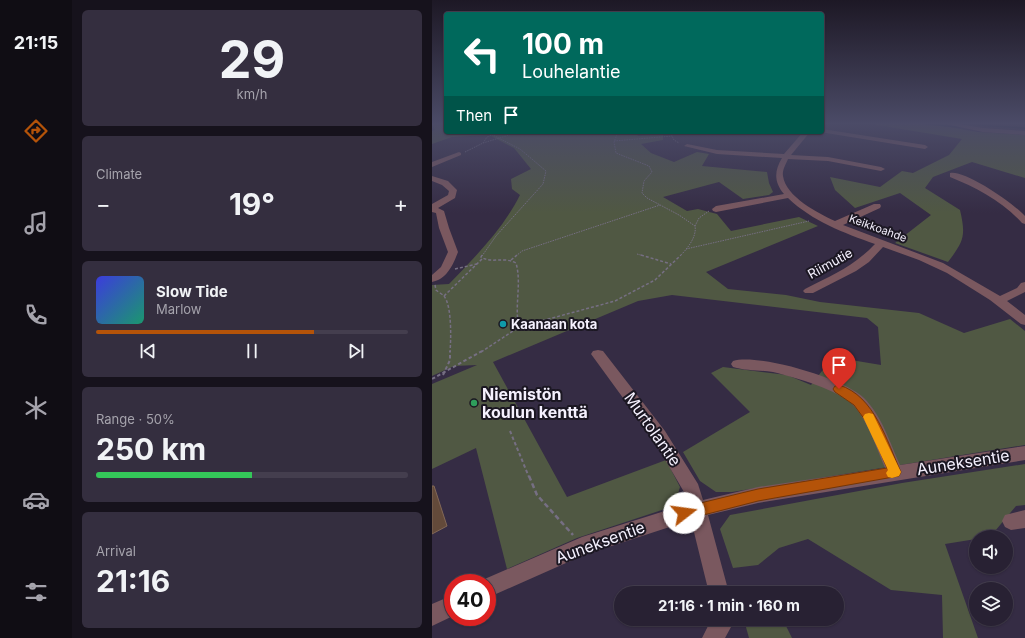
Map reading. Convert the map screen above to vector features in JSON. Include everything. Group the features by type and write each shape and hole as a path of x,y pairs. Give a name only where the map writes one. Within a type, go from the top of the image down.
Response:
{"street":[{"path":"432,165 459,154"},
{"path":"747,154 828,159 881,169"},
{"name":"Keikkoahde","path":"787,156 780,169 778,177 788,196 804,208 834,225 882,242 938,265 999,301 1025,321"},
{"path":"953,175 1000,198 1025,221"},
{"path":"432,178 445,183 453,190 452,196 432,209"},
{"path":"716,209 788,196"},
{"path":"834,225 877,206"},
{"path":"432,209 440,211 452,252 445,269 434,278"},
{"name":"Riimutie","path":"809,291 852,269 865,260 882,242"},
{"path":"999,301 1021,290 1025,285"},
{"name":"Murtolantie","path":"598,354 659,435 692,490 716,586"},
{"path":"738,364 774,367 796,372 839,389 858,402 873,422 895,472"},
{"name":"Auneksentie","path":"496,584 582,546 696,510 758,495 895,472 1025,453"},
{"path":"432,615 444,609"},
{"path":"713,638 720,626"}],"path":[{"path":"444,296 482,259 481,257 496,236 543,184 546,171 526,154"},
{"path":"617,154 649,166 652,172 643,180 641,186 642,193 695,226"},
{"path":"511,260 522,251 660,204"},
{"path":"432,379 472,358 519,327 615,301 655,280 686,250 696,232 695,226 699,218 705,213 716,209"},
{"path":"686,250 821,218"},
{"path":"637,254 670,264"},
{"path":"482,259 508,258 516,263 520,273 516,318 519,327"},
{"path":"445,269 459,269 477,264"},
{"path":"434,278 436,290 444,296 448,308 451,337 450,360 443,374"},
{"path":"510,431 537,495 582,546"}],"green space":[{"path":"519,154 653,154 674,162 693,154 708,154 709,154 702,166 767,172 769,183 773,192 769,195 743,199 719,182 663,197 687,211 698,209 717,214 731,231 799,217 818,226 706,272 728,289 786,295 820,302 919,313 964,333 1010,319 1025,331 1025,445 732,492 716,492 700,481 683,452 750,412 711,373 723,367 787,375 811,385 833,357 881,365 878,327 867,318 672,295 638,301 493,362 567,497 666,460 680,487 676,500 665,509 577,538 507,569 476,448 432,469 432,384 477,365 454,366 432,376 432,285 449,284 488,242 497,231 520,195 512,189 511,179 531,169"},
{"path":"950,154 1025,154 1025,178 972,162 933,177 925,188 960,210 962,219 962,238 957,249 948,262 895,243 931,215 900,193 855,208 835,190 830,177 880,187 902,171 913,173"},
{"path":"1025,464 1025,505 1016,506 996,530 969,530 969,540 945,544 969,612 969,626 974,626 978,638 943,638 942,595 891,590 808,539 779,548 758,565 733,568 720,529 730,515 902,483"},
{"path":"746,626 786,626 792,638 749,638"}],"building":[{"path":"432,486 434,486 447,526 432,534"}],"slow traffic":[{"path":"869,417 873,422 895,472 892,473"}],"place":[{"name":"Kaanaan kota","path":"503,324"},
{"name":"Niemistön koulun kenttä","path":"474,403"}],"route":[{"path":"684,513 758,495 895,472 873,422 858,402 839,389"}]}
